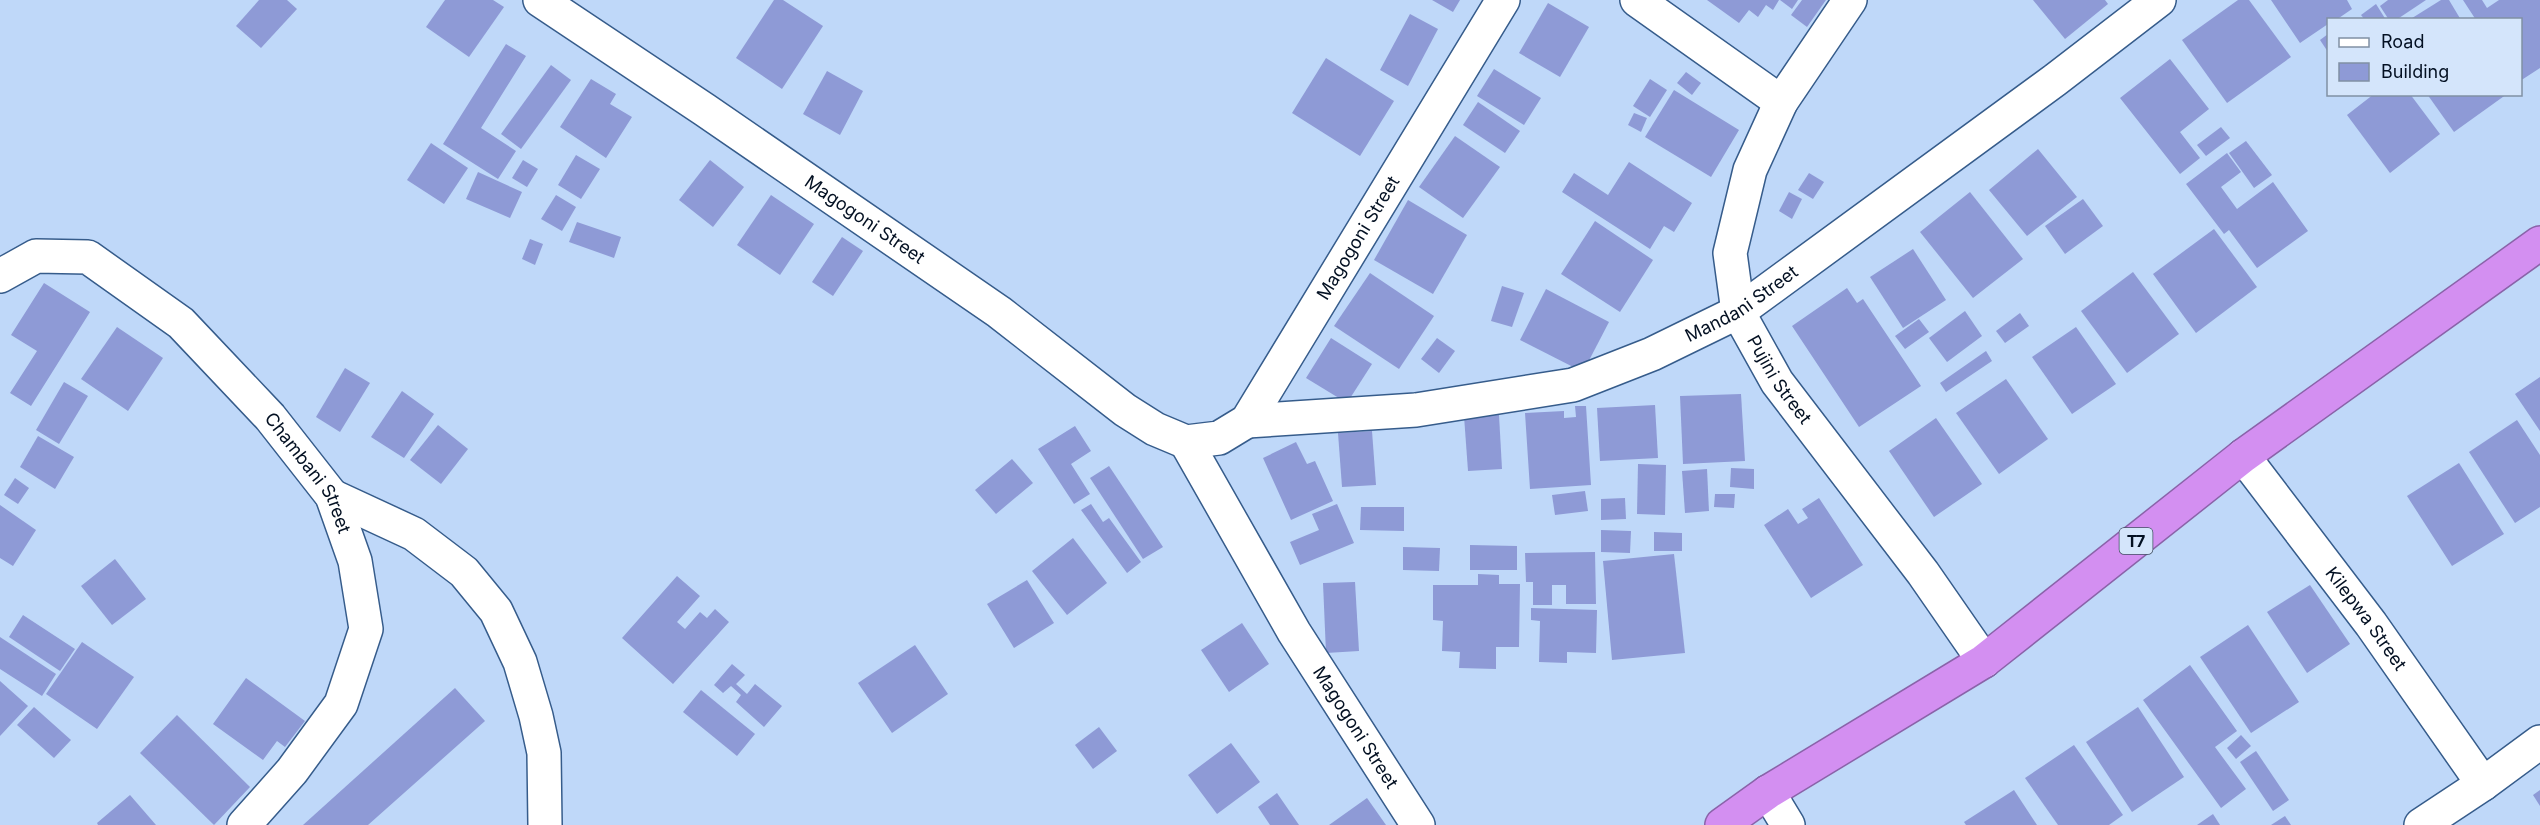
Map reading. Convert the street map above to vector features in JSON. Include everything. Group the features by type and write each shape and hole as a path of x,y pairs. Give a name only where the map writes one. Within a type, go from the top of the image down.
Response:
{"highway":[{"name":"T7","path":"1722,825 1768,792 1984,661 2243,456 2540,243"}],"street":[{"name":"Magogoni Street","path":"540,0 999,312 1125,410 1155,429 1186,442 1219,438 1246,422 1503,0"},
{"path":"1637,0 1781,102"},
{"name":"Pujini Street","path":"1850,0 1781,102 1750,170 1730,253 1738,312 1777,382 1923,573 1984,661"},
{"name":"Mandani Street","path":"1246,422 1416,410 1573,385 1652,354 1738,312 2055,80 2159,0"},
{"name":"Chambani Street","path":"0,276 36,256 88,257 181,323 270,417 332,496 355,561 366,629 341,704 292,771 244,825"},
{"name":"Magogoni Street","path":"1186,442 1294,632 1418,825"},
{"name":"Kilepwa Street","path":"2243,456 2371,624 2483,784"},
{"path":"332,496 414,534 464,572 496,611 520,662 536,716 544,753 545,825"},
{"path":"2421,825 2483,784 2540,742"},
{"path":"1768,792 1788,825"}],"building":[{"path":"259,0 287,0 297,9 261,48 236,26"},
{"path":"445,0 493,0 504,7 469,57 426,27"},
{"path":"774,0 783,0 823,26 782,89 736,58"},
{"path":"1432,0 1460,0 1453,12"},
{"path":"1707,0 1779,0 1773,10 1766,5 1758,17 1749,10 1739,23"},
{"path":"1780,0 1798,0 1792,9"},
{"path":"1802,0 1826,0 1807,27 1791,15"},
{"path":"2033,0 2105,0 2108,4 2065,39"},
{"path":"2238,0 2249,0 2291,57 2227,103 2182,40"},
{"path":"2271,0 2347,0 2352,9 2339,18 2327,18 2327,25 2300,43"},
{"path":"2388,0 2426,0 2399,18 2388,18 2380,6"},
{"path":"2441,0 2449,0 2460,18 2412,18"},
{"path":"2463,0 2482,0 2487,8 2499,0 2540,0 2540,68 2522,80 2522,18 2475,18"},
{"path":"1548,3 1589,27 1560,77 1519,53"},
{"path":"2376,4 2385,18 2363,18 2361,15"},
{"path":"1410,14 1438,29 1408,86 1380,70"},
{"path":"2327,35 2327,50 2320,40"},
{"path":"506,44 526,56 481,128 516,151 498,179 443,144"},
{"path":"1326,58 1394,101 1360,156 1292,113"},
{"path":"2170,59 2209,109 2180,132 2200,158 2180,174 2120,98"},
{"path":"551,65 571,80 521,149 501,134"},
{"path":"1494,69 1541,98 1524,125 1477,96"},
{"path":"827,71 863,91 840,135 803,114"},
{"path":"1686,72 1701,83 1692,95 1677,83"},
{"path":"591,79 616,94 610,104 632,117 606,158 560,127"},
{"path":"1650,79 1667,90 1650,117 1633,106"},
{"path":"1674,90 1739,130 1711,177 1645,137"},
{"path":"2371,96 2412,96 2440,134 2390,173 2347,115"},
{"path":"2428,96 2504,96 2454,132"},
{"path":"1478,102 1520,131 1505,153 1463,125"},
{"path":"1634,113 1647,118 1641,132 1628,125"},
{"path":"2221,127 2230,138 2206,156 2197,145"},
{"path":"1455,136 1500,167 1463,218 1419,187"},
{"path":"2246,141 2272,175 2254,188 2229,153"},
{"path":"431,143 468,168 444,204 407,180"},
{"path":"2038,149 2077,197 2027,236 1989,190"},
{"path":"2227,153 2241,172 2221,187 2237,209 2273,182 2308,231 2257,268 2229,230 2224,234 2186,184"},
{"path":"576,155 600,169 581,199 558,185"},
{"path":"523,160 538,169 527,187 512,178"},
{"path":"710,160 744,187 713,227 679,200"},
{"path":"1629,162 1692,203 1674,232 1664,226 1650,249 1562,192 1574,173 1608,195"},
{"path":"478,172 522,192 510,218 466,199"},
{"path":"1809,173 1824,182 1813,199 1798,190"},
{"path":"1789,192 1802,199 1792,219 1779,211"},
{"path":"1970,192 2023,259 1973,298 1920,232"},
{"path":"556,195 576,207 562,231 541,219"},
{"path":"771,195 814,224 780,275 737,245"},
{"path":"2083,199 2103,226 2065,254 2045,226"},
{"path":"1408,200 1467,235 1433,294 1374,260"},
{"path":"1595,221 1653,260 1620,312 1561,274"},
{"path":"577,222 621,237 614,258 569,242"},
{"path":"2214,229 2257,287 2196,333 2153,274"},
{"path":"842,237 863,251 833,296 812,282"},
{"path":"530,239 543,244 535,265 522,259"},
{"path":"1913,249 1946,300 1903,328 1870,277"},
{"path":"2133,272 2179,334 2127,373 2081,311"},
{"path":"1370,273 1434,316 1399,369 1334,326"},
{"path":"44,283 90,312 31,406 10,393 37,351 11,335"},
{"path":"1502,286 1524,293 1512,327 1491,321"},
{"path":"1847,288 1857,303 1863,299 1921,386 1859,427 1792,326"},
{"path":"1546,289 1609,322 1583,372 1520,340"},
{"path":"1965,311 1982,336 1947,362 1929,338"},
{"path":"2020,313 2029,326 2005,343 1996,331"},
{"path":"1919,319 1929,332 1905,349 1895,336"},
{"path":"117,327 163,358 128,411 81,379"},
{"path":"2076,327 2116,384 2072,414 2032,357"},
{"path":"1331,338 1372,364 1347,403 1306,378"},
{"path":"1437,338 1455,351 1439,373 1421,359"},
{"path":"1986,351 1992,361 1946,392 1940,383"},
{"path":"345,368 370,383 340,432 316,417"},
{"path":"2540,377 2540,431 2515,394"},
{"path":"2006,379 2048,439 1999,474 1956,413"},
{"path":"64,382 88,396 59,444 36,430"},
{"path":"402,391 434,414 404,458 371,437"},
{"path":"1741,394 1745,461 1683,464 1680,396"},
{"path":"1655,405 1658,458 1600,461 1597,408"},
{"path":"1575,406 1586,406 1591,485 1530,489 1525,413 1564,411 1564,418 1576,417"},
{"path":"1499,415 1502,469 1468,471 1464,416"},
{"path":"1936,418 1982,484 1934,517 1889,451"},
{"path":"2517,420 2540,455 2540,507 2515,523 2469,452"},
{"path":"438,425 468,449 441,484 410,460"},
{"path":"1075,426 1091,451 1071,464 1090,494 1074,504 1038,449"},
{"path":"1372,431 1376,485 1342,487 1338,433"},
{"path":"38,436 74,457 55,489 20,467"},
{"path":"1296,442 1307,464 1315,461 1333,501 1291,520 1263,458"},
{"path":"1012,459 1033,483 996,514 975,490"},
{"path":"2459,463 2504,534 2452,566 2407,496"},
{"path":"1638,464 1666,465 1665,515 1637,514"},
{"path":"1109,466 1163,547 1143,559 1090,478"},
{"path":"1731,468 1754,469 1754,489 1730,487"},
{"path":"1707,469 1709,511 1685,513 1682,471"},
{"path":"15,478 29,488 18,504 4,495"},
{"path":"1585,491 1588,511 1555,515 1552,495"},
{"path":"1715,494 1735,494 1734,508 1714,507"},
{"path":"1625,498 1626,519 1601,520 1601,499"},
{"path":"1819,498 1863,565 1811,598 1764,525 1788,509 1798,524 1808,518 1802,509"},
{"path":"1091,504 1103,522 1109,518 1141,562 1127,573 1081,510"},
{"path":"1337,504 1354,543 1300,565 1290,542 1319,530 1312,514"},
{"path":"0,505 36,530 13,566 0,558"},
{"path":"1361,507 1404,507 1404,531 1360,530"},
{"path":"1601,530 1631,531 1630,553 1601,552"},
{"path":"1654,532 1682,533 1682,551 1654,551"},
{"path":"1073,538 1107,583 1067,615 1032,571"},
{"path":"1470,545 1517,546 1517,570 1470,570"},
{"path":"1403,547 1440,548 1439,571 1403,570"},
{"path":"1595,552 1596,604 1566,604 1566,585 1552,585 1552,605 1533,605 1533,582 1526,582 1525,553"},
{"path":"1674,554 1685,653 1612,660 1603,561"},
{"path":"115,559 146,599 112,625 81,586"},
{"path":"1478,574 1499,575 1499,584 1520,584 1519,647 1496,647 1496,669 1459,668 1460,652 1442,651 1443,621 1433,620 1433,585 1478,585"},
{"path":"677,576 700,596 677,622 685,629 700,612 707,618 715,609 729,622 673,684 622,638"},
{"path":"1027,580 1054,623 1014,648 987,604"},
{"path":"1355,582 1359,651 1326,653 1323,583"},
{"path":"2310,585 2350,644 2307,673 2267,612"},
{"path":"1531,608 1597,610 1596,653 1567,652 1567,663 1539,662 1540,621 1531,620"},
{"path":"23,615 75,649 60,671 9,637"},
{"path":"1242,623 1269,664 1229,692 1201,650"},
{"path":"2248,625 2299,702 2251,733 2200,657"},
{"path":"0,637 56,674 42,696 0,669"},
{"path":"82,642 134,677 97,729 46,694"},
{"path":"915,645 948,694 892,733 858,683"},
{"path":"732,664 745,675 736,684 747,694 755,684 782,706 764,727 736,702 741,695 731,686 723,693 714,685"},
{"path":"2190,665 2237,731 2215,747 2246,789 2221,808 2143,700"},
{"path":"246,678 305,721 285,747 277,741 263,760 213,724"},
{"path":"0,681 28,706 0,736"},
{"path":"455,688 485,721 368,825 303,825"},
{"path":"701,690 755,734 737,756 683,712"},
{"path":"34,707 71,740 54,758 17,725"},
{"path":"2138,707 2184,777 2132,812 2086,742"},
{"path":"177,715 250,787 214,825 140,753"},
{"path":"1099,727 1117,751 1093,769 1075,745"},
{"path":"2241,735 2251,746 2236,759 2227,748"},
{"path":"1231,743 1260,782 1217,814 1188,775"},
{"path":"2074,745 2123,815 2109,825 2058,825 2025,778"},
{"path":"2256,751 2289,800 2273,811 2240,762"},
{"path":"2014,790 2037,825 1966,825 1964,822"},
{"path":"2540,790 2540,806 2533,795"},
{"path":"1277,793 1299,825 1270,825 1258,807"},
{"path":"130,795 156,825 98,825 97,823"},
{"path":"1367,798 1386,825 1329,825"},
{"path":"2213,814 2220,825 2197,825"},
{"path":"2285,816 2291,825 2271,825"}]}
